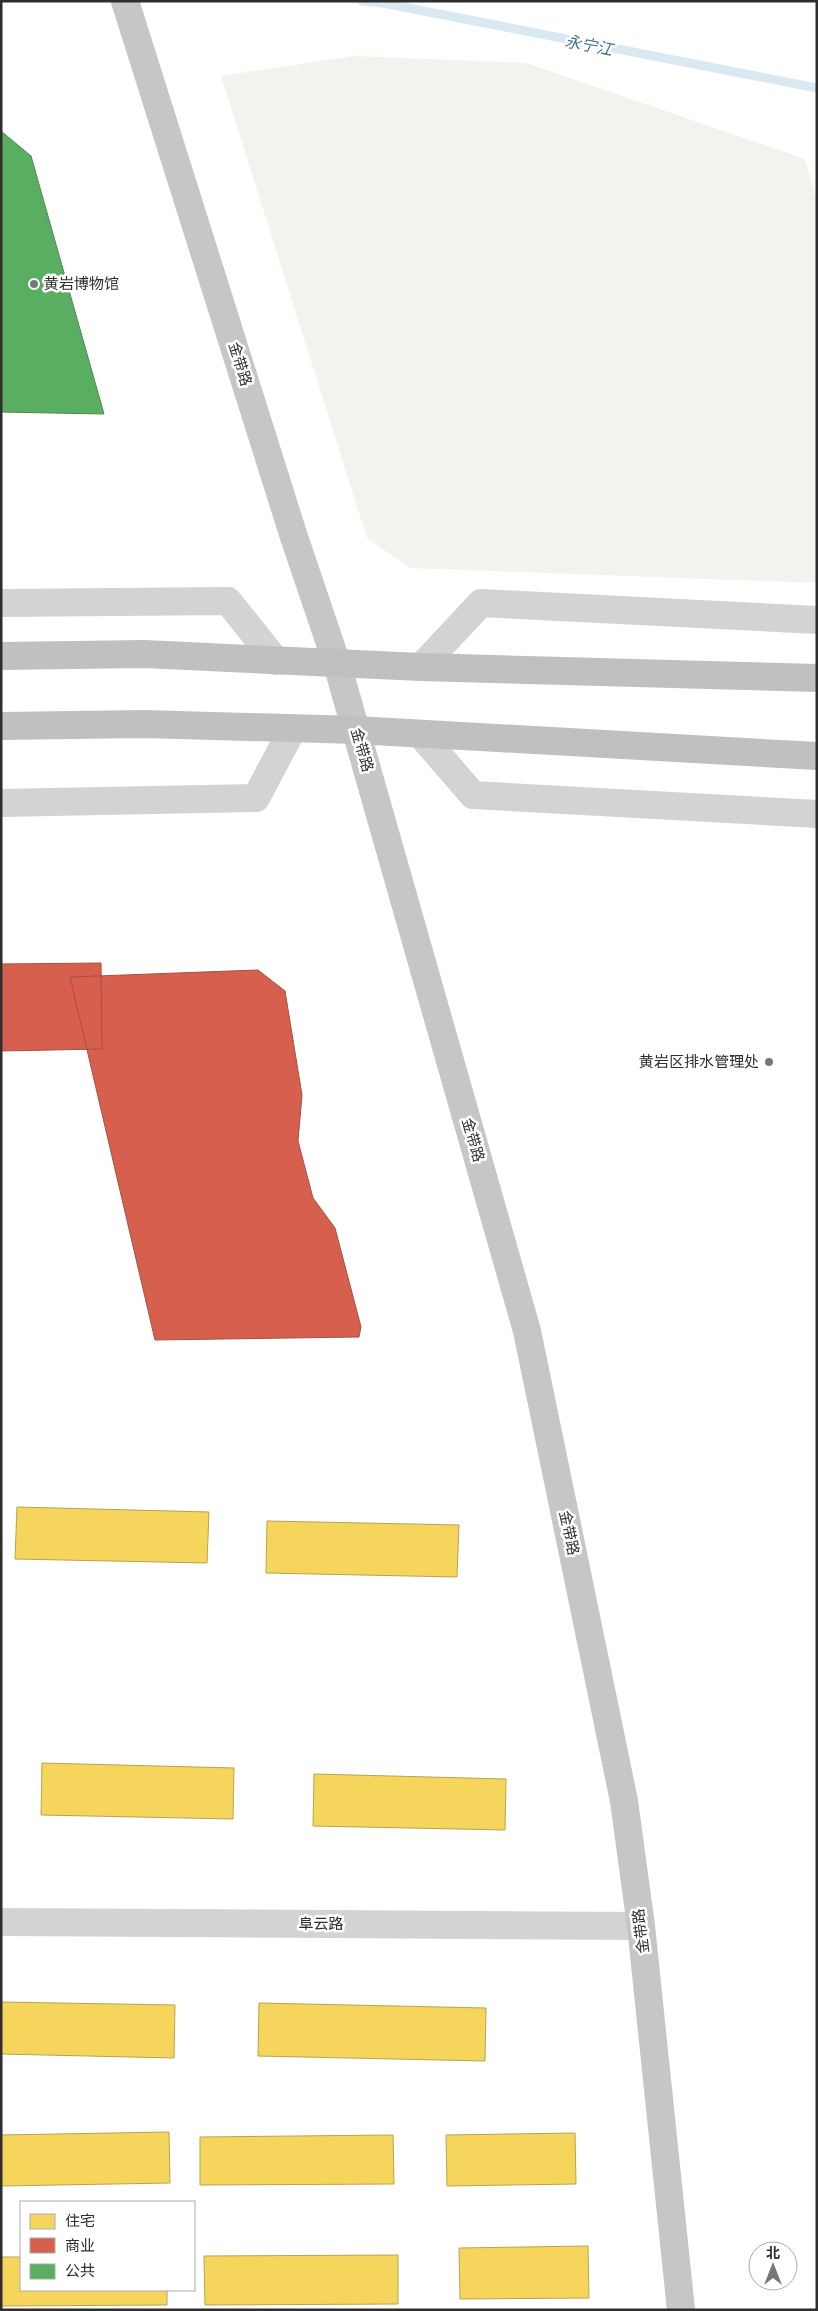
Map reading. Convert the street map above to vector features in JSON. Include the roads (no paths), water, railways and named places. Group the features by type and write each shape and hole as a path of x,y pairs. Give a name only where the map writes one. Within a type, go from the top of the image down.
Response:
{"highway":[{"path":"1,656 144,654 421,667 817,678"},
{"path":"1,726 144,724 356,730 817,756"}],"main road":[{"name":"金带路","path":"125,1 294,537 338,664 528,1331 624,1801 641,1926 681,2310"}],"street":[{"path":"1,602 228,601 276,661"},
{"path":"421,667 481,603 817,620"},
{"path":"1,803 256,798 294,728"},
{"path":"422,735 473,795 817,814"},
{"name":"阜云路","path":"1,1922 641,1926"}],"waterway":[{"name":"永宁江","path":"362,1 383,3 817,88"}],"place":[{"name":"黄岩博物馆","path":"34,284"},
{"name":"黄岩区排水管理处","path":"769,1062"}]}
